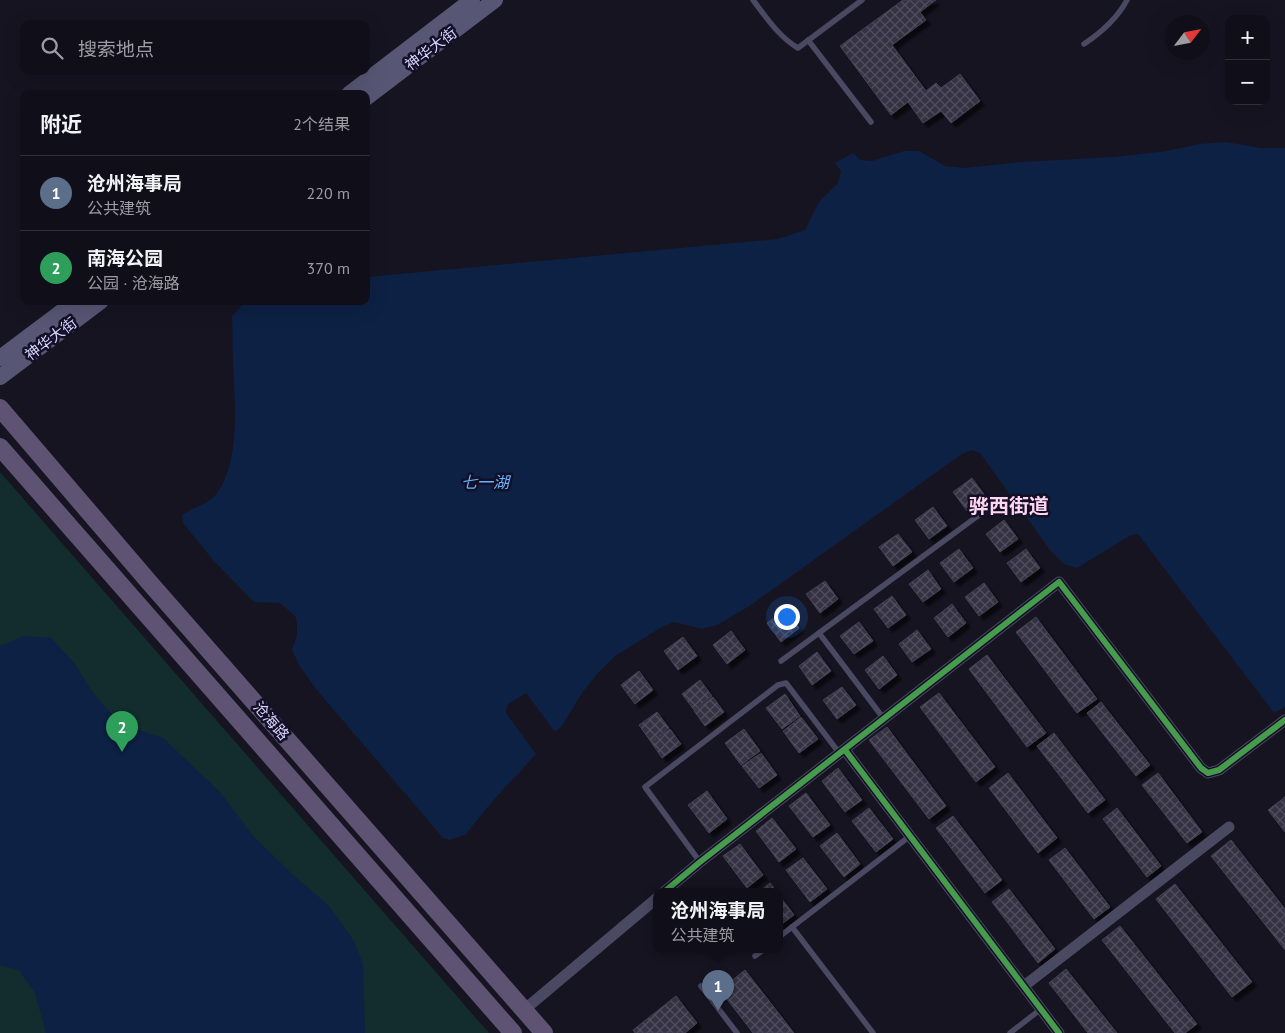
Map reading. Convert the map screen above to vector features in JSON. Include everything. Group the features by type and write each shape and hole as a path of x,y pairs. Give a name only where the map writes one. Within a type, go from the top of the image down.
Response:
{"main road":[{"name":"神华大街","path":"354,90 472,0"},
{"name":"神华大街","path":"370,95 495,0"},
{"name":"神华大街","path":"0,358 71,305"},
{"name":"神华大街","path":"0,377 96,305"},
{"name":"沧海路","path":"0,408 155,589 544,1033"},
{"name":"沧海路","path":"0,447 513,1033"}],"street":[{"path":"669,888 1059,582 1201,768 1208,773 1219,770 1285,720"},
{"path":"842,752 910,836 1059,1033"},
{"path":"1024,986 1229,827"},
{"path":"524,1010 653,901"}],"lane":[{"path":"753,0 776,30 798,48 862,0"},
{"path":"1084,44 1111,23 1122,10 1127,0"},
{"path":"808,40 870,122"},
{"path":"781,661 998,501"},
{"path":"819,633 884,720"},
{"path":"700,862 645,787 778,685 786,683 842,752"},
{"path":"783,934 910,836"},
{"path":"792,928 872,1033"},
{"path":"755,956 759,953"},
{"path":"701,986 737,1033"},
{"path":"1010,1033 1041,1009"}],"green space":[{"path":"0,472 489,1033 0,1033"}],"water":[{"name":"七一湖","path":"1226,142 1261,148 1285,148 1285,707 1274,713 1138,534 1131,535 1077,568 1064,564 1050,550 980,453 971,450 962,454 748,607 717,625 702,629 674,622 662,627 615,656 582,693 562,726 555,732 526,693 507,705 506,713 536,754 491,803 465,835 449,840 443,838 316,689 299,665 292,650 297,635 295,616 280,603 254,602 213,560 183,523 182,515 205,503 217,493 225,479 230,462 235,427 232,316 242,305 370,305 370,277 778,239 805,230 819,202 838,183 841,171 835,163 853,153 861,160 872,161 904,151 919,151 945,166 965,168 1020,162 1114,157 1167,151 1199,144"},
{"path":"24,636 51,638 75,664 93,693 121,724 163,738 219,791 254,837 292,874 328,905 354,941 363,964 365,1033 46,1033 35,993 19,970 0,965 0,646"}],"building":[{"path":"903,0 936,0 920,12 926,20 892,45 926,91 936,83 941,88 960,74 980,101 951,123 941,111 923,123 908,102 891,115 840,46"},
{"path":"972,478 986,497 967,511 953,492"},
{"path":"933,507 947,526 929,539 915,520"},
{"path":"1004,520 1018,539 1000,552 986,534"},
{"path":"898,534 912,552 893,566 879,547"},
{"path":"959,549 973,568 954,582 940,563"},
{"path":"1026,549 1040,568 1021,582 1007,563"},
{"path":"928,570 941,589 923,602 909,584"},
{"path":"825,581 838,599 820,613 806,594"},
{"path":"984,583 998,602 979,616 965,597"},
{"path":"892,596 906,615 888,628 874,609"},
{"path":"952,604 966,623 948,637 934,618"},
{"path":"786,609 799,628 781,642 767,623"},
{"path":"1036,617 1097,699 1077,713 1016,632"},
{"path":"859,622 873,641 854,654 840,636"},
{"path":"917,630 931,649 912,662 899,644"},
{"path":"731,631 745,650 727,664 713,645"},
{"path":"683,637 697,656 678,670 664,651"},
{"path":"817,652 831,671 812,685 799,666"},
{"path":"987,655 1046,733 1027,747 969,669"},
{"path":"883,656 897,675 879,689 865,670"},
{"path":"639,671 653,690 635,704 621,685"},
{"path":"700,680 712,696 694,710 682,694"},
{"path":"842,687 856,705 837,719 823,700"},
{"path":"939,693 995,767 976,782 920,707"},
{"path":"785,694 800,716 782,729 766,708"},
{"path":"713,697 724,712 705,726 694,711"},
{"path":"1101,702 1150,765 1136,776 1087,713"},
{"path":"657,712 669,728 651,742 639,725"},
{"path":"801,717 818,739 799,753 783,731"},
{"path":"887,727 946,806 929,819 869,740"},
{"path":"670,729 681,744 662,758 651,742"},
{"path":"744,729 760,751 741,765 725,743"},
{"path":"1054,733 1105,800 1088,813 1037,746"},
{"path":"761,753 777,775 759,788 742,766"},
{"path":"838,768 862,800 845,812 822,781"},
{"path":"1008,773 1057,838 1038,853 989,788"},
{"path":"1158,773 1202,832 1187,843 1142,785"},
{"path":"707,791 727,819 709,833 688,805"},
{"path":"806,793 830,825 813,837 789,806"},
{"path":"1285,797 1285,832 1268,810"},
{"path":"869,808 893,839 876,852 852,821"},
{"path":"1117,808 1161,866 1147,877 1103,819"},
{"path":"953,816 1002,880 985,893 936,828"},
{"path":"772,818 796,849 779,862 756,831"},
{"path":"837,833 860,864 844,877 820,846"},
{"path":"1231,840 1285,909 1285,950 1211,856"},
{"path":"740,844 763,875 747,888 723,856"},
{"path":"1065,848 1110,907 1094,919 1049,860"},
{"path":"803,858 827,889 810,902 786,870"},
{"path":"770,883 774,888 764,888"},
{"path":"1175,884 1252,982 1232,997 1156,899"},
{"path":"1009,889 1055,949 1038,963 992,902"},
{"path":"783,900 794,915 783,923"},
{"path":"1120,926 1197,1024 1185,1033 1175,1033 1102,940"},
{"path":"1066,969 1117,1033 1088,1033 1049,983"},
{"path":"745,970 794,1033 753,1033 720,990"},
{"path":"676,996 697,1023 685,1033 635,1033 633,1030"}],"cycle path":[{"path":"669,888 1059,582 1201,768 1208,773 1219,770 1285,720"},
{"path":"845,750 1059,1033"}],"place":[{"name":"南海公园","path":"122,752"},
{"name":"沧州海事局","path":"718,1011"}],"district":[{"name":"骅西街道","path":"1009,506"}]}
